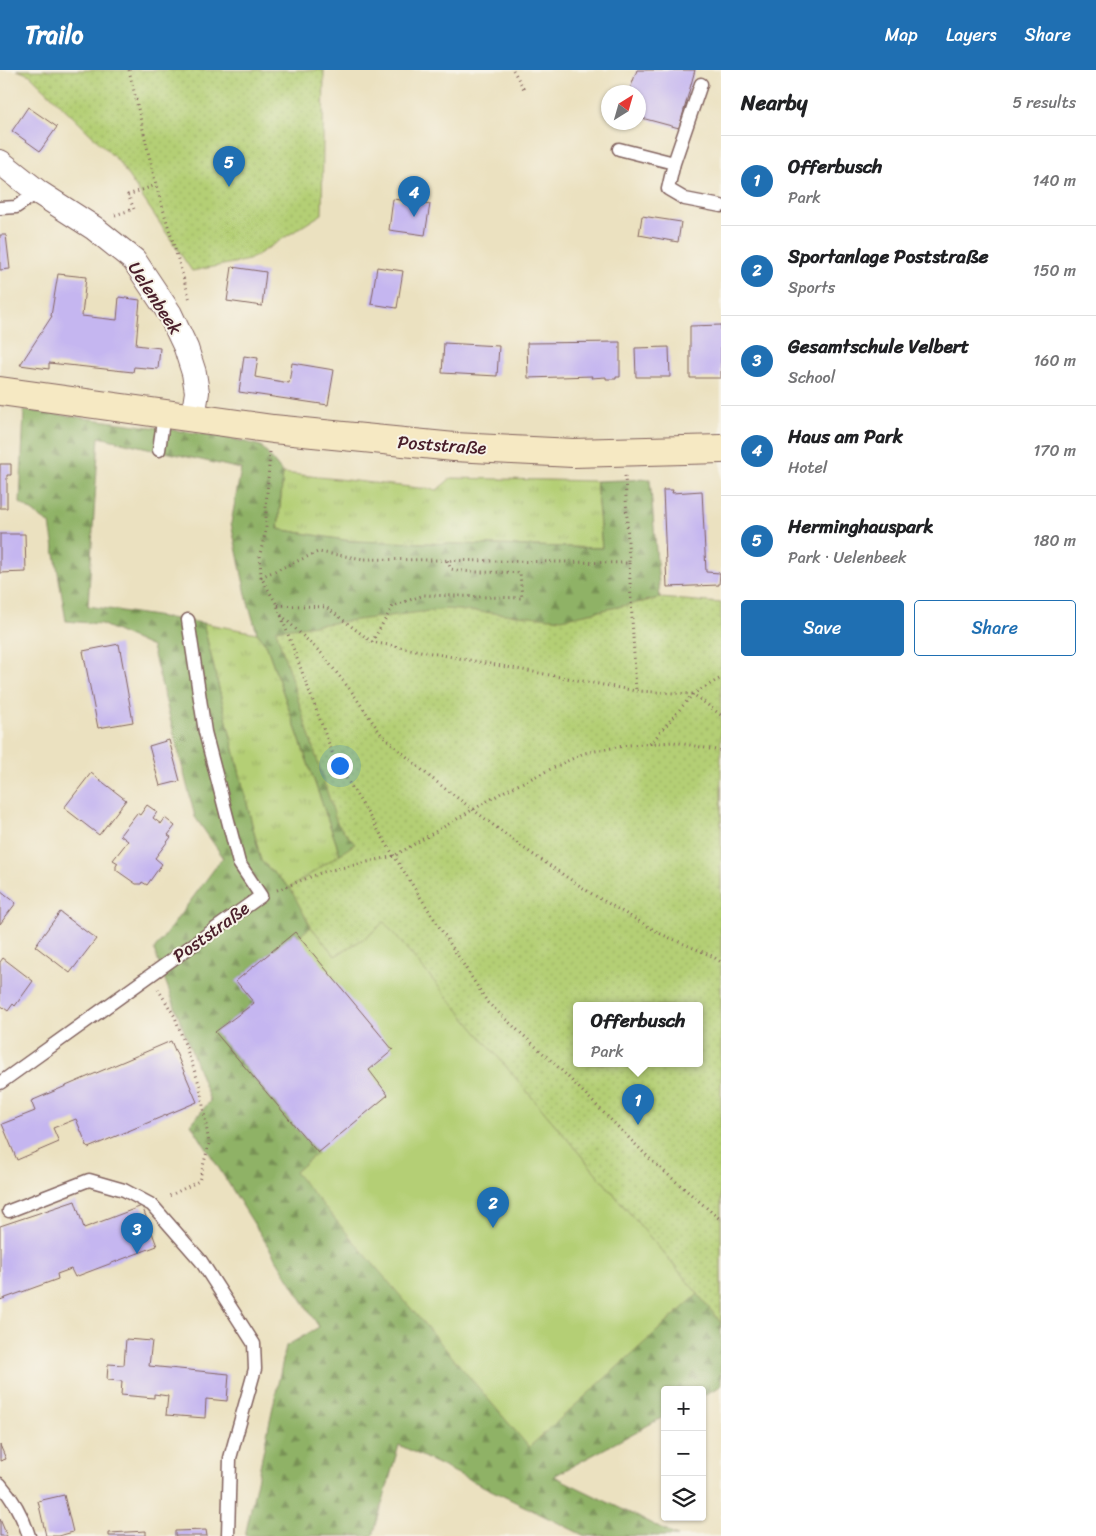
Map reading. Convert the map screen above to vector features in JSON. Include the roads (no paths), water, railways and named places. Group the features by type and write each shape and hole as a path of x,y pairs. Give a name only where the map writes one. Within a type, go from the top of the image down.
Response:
{"street":[{"name":"Uelenbeek","path":"0,162 38,192 94,228 134,260 170,314 186,348 194,373 197,392 193,418"},
{"name":"Poststraße","path":"0,391 273,429 454,447 573,453 721,449"}],"lane":[{"path":"701,84 674,163 668,190 685,199 721,206"},
{"path":"619,149 674,163"},
{"path":"0,208 16,206 38,192"},
{"path":"160,450 164,414"},
{"name":"Poststraße","path":"0,1083 261,896 239,863 236,853 205,732 188,620"},
{"path":"9,1211 89,1180 124,1190 152,1205 201,1261 254,1344 255,1369 230,1458 228,1536"},
{"path":"0,1484 9,1495 26,1525 29,1536"}],"place":[{"name":"Herminghauspark","path":"229,187"},
{"name":"Haus am Park","path":"414,217"},
{"name":"Offerbusch","path":"638,1125"},
{"name":"Sportanlage Poststraße","path":"493,1228"},
{"name":"Gesamtschule Velbert","path":"137,1254"}]}
